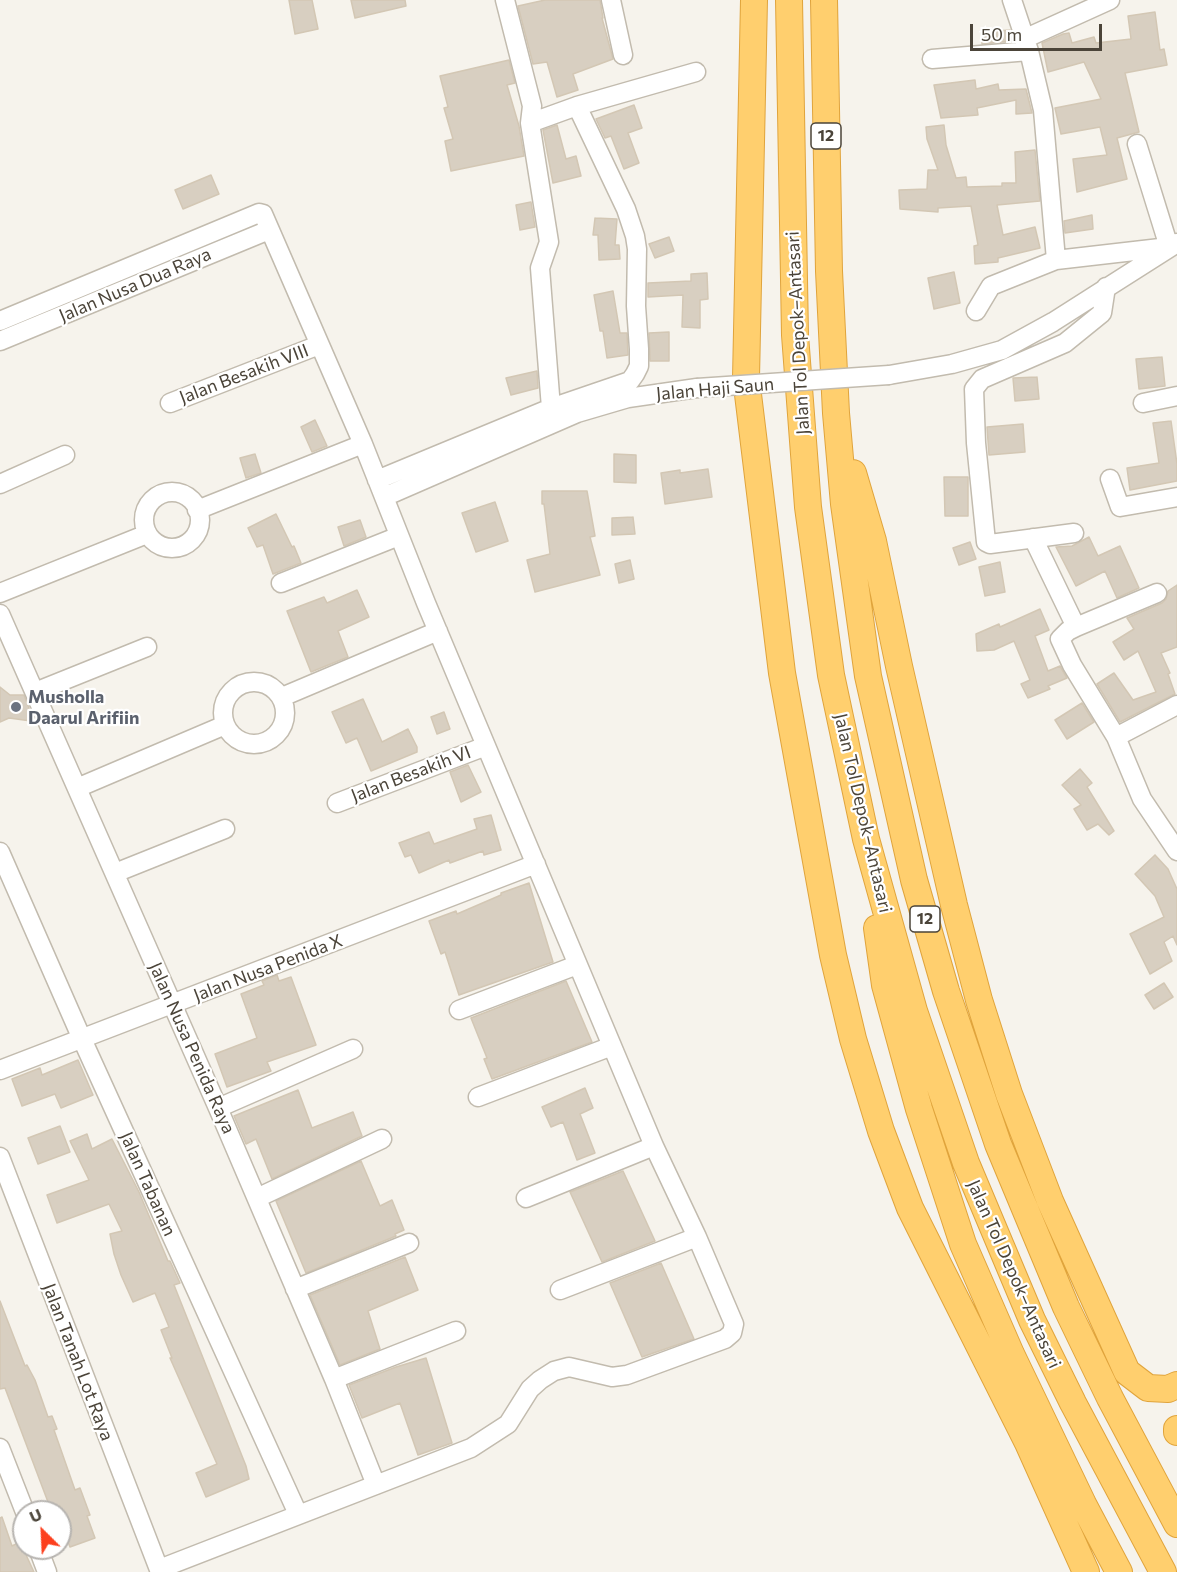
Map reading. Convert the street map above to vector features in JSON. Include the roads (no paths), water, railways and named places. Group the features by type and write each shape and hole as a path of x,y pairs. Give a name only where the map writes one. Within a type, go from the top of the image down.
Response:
{"highway":[{"path":"754,0 746,378 782,673 834,955 853,1040 881,1131 910,1208 1028,1443 1086,1572"},
{"name":"Jalan Tol Depok–Antasari","path":"789,0 795,335 808,507 831,675 866,839 914,1011 966,1163 1032,1320 1073,1403 1163,1572"},
{"name":"Jalan Tol Depok–Antasari","path":"824,0 828,272 844,504 868,676 914,880 946,991 998,1144 1066,1307 1110,1398 1177,1524"},
{"path":"836,412 873,541 954,905 979,1000 1009,1094 1050,1201 1127,1372 1148,1388 1168,1389 1177,1385"},
{"path":"866,839 885,985 919,1109 963,1244 1011,1354 1083,1504 1119,1572"}],"street":[{"path":"505,0 532,106 530,123 549,242 540,268 551,408"},
{"path":"611,0 623,56"},
{"path":"1012,0 1043,110 1056,260"},
{"path":"932,59 1026,45 1110,0"},
{"path":"530,123 577,106 696,72"},
{"path":"380,489 551,408 630,381 639,366 635,236 626,209 577,106"},
{"path":"976,311 991,286 1056,260 1173,245 1137,144"},
{"name":"Jalan Nusa Dua Raya","path":"0,321 261,213 269,230 0,341"},
{"path":"159,1569 471,1448 508,1424 530,1389 554,1371 569,1367 612,1377 627,1374 725,1339 732,1333 734,1324 697,1237 654,1146 577,965 363,444 269,230"},
{"name":"Jalan Haji Saun","path":"380,489 577,413 628,398 697,388 888,375 952,364 1002,350 1053,322 1173,245"},
{"path":"1074,533 986,543 976,443 974,389 982,379 1065,343 1102,313 1106,287"},
{"name":"Jalan Besakih VIII","path":"170,403 319,345"},
{"path":"1143,403 1177,396"},
{"path":"197,510 363,444"},
{"path":"0,484 64,454"},
{"path":"1110,479 1120,507 1177,497"},
{"path":"174,493 184,495 192,501 197,510 199,526 196,534 183,546 175,548 159,545 147,534 144,514 148,505 155,498 174,493"},
{"path":"0,593 147,534"},
{"path":"281,583 399,536"},
{"path":"1033,538 1076,627"},
{"path":"1157,593 1076,627 1060,639 1072,665 1116,737 1142,799 1177,851"},
{"name":"Jalan Nusa Penida Raya","path":"0,614 257,1198 334,1379 376,1485"},
{"path":"282,697 438,631"},
{"path":"35,692 147,647"},
{"path":"259,682 268,684 282,697 286,708 281,729 273,738 263,743 252,744 240,741 225,725 223,715 227,697 240,685 259,682"},
{"path":"1116,737 1177,705"},
{"path":"77,788 225,725"},
{"name":"Jalan Besakih VI","path":"337,803 486,746"},
{"path":"115,873 225,829"},
{"name":"Jalan Tabanan","path":"0,852 82,1039 298,1514"},
{"name":"Jalan Nusa Penida X","path":"0,1070 536,864"},
{"path":"459,1010 577,965"},
{"path":"478,1097 612,1046"},
{"path":"218,1108 353,1049"},
{"path":"257,1198 382,1139"},
{"path":"526,1198 654,1146"},
{"name":"Jalan Tanah Lot Raya","path":"0,1157 159,1569"},
{"path":"560,1290 697,1237"},
{"path":"295,1289 409,1243"},
{"path":"334,1379 456,1331"},
{"path":"0,1448 7,1487 16,1500"}],"place":[{"name":"Musholla Daarul Arifiin","path":"16,707"}]}
